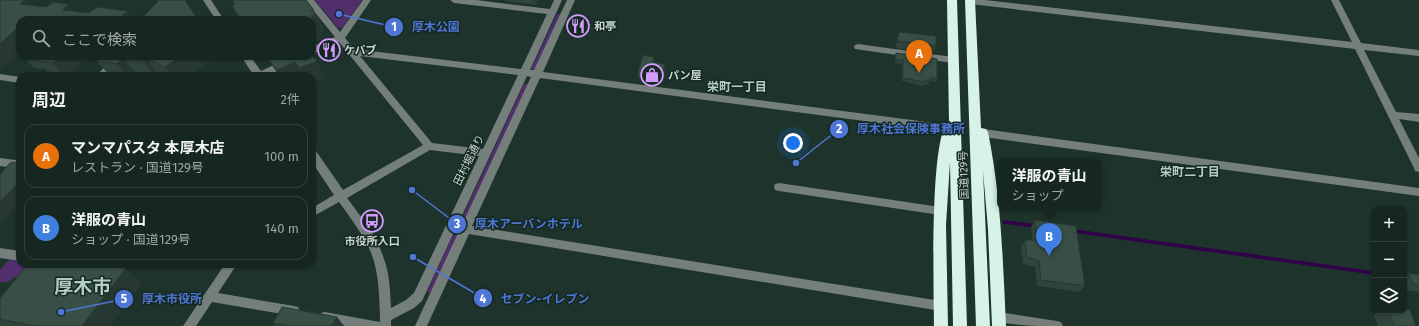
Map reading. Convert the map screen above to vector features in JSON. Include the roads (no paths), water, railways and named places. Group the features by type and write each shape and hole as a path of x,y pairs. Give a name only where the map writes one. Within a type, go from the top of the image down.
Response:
{"highway":[{"path":"941,326 940,211 945,151 953,129 954,115 952,0"},
{"path":"970,0 976,114 993,217 999,321"},
{"name":"国道129号","path":"953,129 960,326"},
{"name":"国道129号","path":"979,132 979,215 984,326"}],"street":[{"path":"310,0 429,146"},
{"path":"316,49 340,38 367,0"},
{"path":"454,0 553,12"},
{"name":"田村堀通り","path":"386,322 418,297 558,0"},
{"path":"421,326 571,0"},
{"path":"970,0 1419,53"},
{"path":"1335,0 1419,168"},
{"path":"209,1 218,16"},
{"path":"858,47 953,60"},
{"path":"352,52 524,74 537,74 953,129"},
{"path":"105,72 116,60"},
{"path":"248,60 256,72"},
{"path":"267,72 293,60"},
{"path":"0,77 16,79"},
{"path":"1392,115 1419,118"},
{"path":"979,132 1419,192"},
{"path":"316,211 342,198 429,146 486,153"},
{"path":"316,160 372,242 379,259 383,277 386,322"},
{"path":"0,162 16,163"},
{"path":"0,182 16,165"},
{"path":"779,187 940,211"},
{"path":"450,228 941,306"},
{"path":"0,253 16,255"},
{"path":"189,326 228,268"},
{"path":"209,296 376,326"},
{"path":"999,321 1057,326"}],"waterway":[{"path":"1004,222 1036,226"},
{"path":"1074,231 1371,273"}],"place":[{"name":"厚木公園","path":"339,14"},
{"name":"和亭","path":"578,26"},
{"name":"ケバブ","path":"329,50"},
{"name":"マンマパスタ 本厚木店","path":"919,73"},
{"name":"パン屋","path":"652,75"},
{"name":"厚木社会保険事務所","path":"796,163"},
{"name":"厚木アーバンホテル","path":"412,190"},
{"name":"市役所入口","path":"372,221"},
{"name":"洋服の青山","path":"1049,256"},
{"name":"セブン-イレブン","path":"413,257"},
{"name":"厚木市役所","path":"61,312"}],"district":[{"name":"栄町一丁目","path":"737,87"},
{"name":"栄町二丁目","path":"1190,172"},
{"name":"厚木市","path":"83,286"}]}
